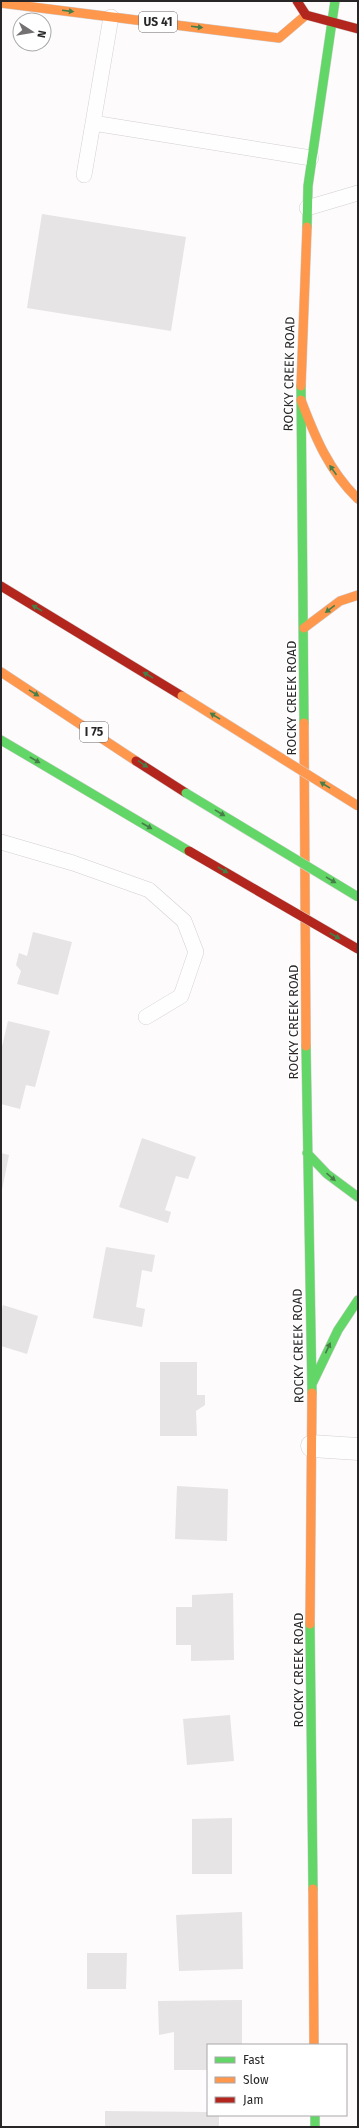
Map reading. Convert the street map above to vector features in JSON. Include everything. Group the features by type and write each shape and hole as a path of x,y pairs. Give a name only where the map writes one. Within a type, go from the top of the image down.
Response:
{"main road":[{"path":"297,1 306,15 358,29"},
{"name":"ROCKY CREEK ROAD","path":"314,2044 313,1819 310,1693 312,1384 307,1153 304,628 300,400 310,158 331,21 336,1"},
{"name":"US 41","path":"1,3 279,38 306,15"},
{"path":"300,400 327,461 340,481 358,499"},
{"path":"1,586 182,696 358,806"},
{"path":"304,628 340,601 358,595"},
{"name":"I 75","path":"1,672 186,792 358,897"},
{"path":"1,740 358,949"},
{"path":"307,1153 327,1174 358,1197"},
{"path":"312,1384 329,1344 348,1312 358,1300"},
{"path":"315,2116 315,2127"}],"street":[{"path":"312,1446 358,1449"}],"lane":[{"path":"84,175 111,16"},
{"path":"93,123 310,158"},
{"path":"307,208 358,193"},
{"path":"1,842 73,863 149,890 184,921 196,952 181,996 146,1017"}],"building":[{"path":"42,214 186,237 171,331 27,308"},
{"path":"33,932 72,942 58,995 17,984 21,971 16,965 19,953 27,956"},
{"path":"8,1021 50,1031 35,1087 26,1085 20,1109 1,1104 1,1051"},
{"path":"142,1138 196,1157 188,1179 176,1176 165,1210 171,1212 168,1223 119,1207"},
{"path":"1,1153 9,1155 2,1190 1,1190"},
{"path":"106,1247 155,1255 152,1272 142,1270 136,1307 145,1309 142,1327 93,1318"},
{"path":"3,1305 38,1316 27,1354 1,1346 1,1313"},
{"path":"160,1362 197,1362 197,1395 205,1395 205,1405 196,1411 197,1436 160,1436"},
{"path":"177,1486 228,1489 227,1541 175,1539"},
{"path":"233,1593 234,1660 191,1661 191,1645 176,1645 176,1607 192,1607 192,1595"},
{"path":"230,1715 234,1761 187,1765 183,1719"},
{"path":"232,1818 232,1874 192,1874 192,1819"},
{"path":"242,1912 243,1969 179,1971 176,1915"},
{"path":"87,1953 127,1953 126,1989 87,1989"},
{"path":"242,2000 242,2044 207,2044 207,2070 174,2070 174,2032 159,2035 158,2001"},
{"path":"105,2111 207,2112 207,2116 219,2116 219,2127 105,2127"}],"traffic: fast":[{"path":"307,227 308,186 335,1"},
{"path":"301,386 304,723"},
{"path":"1,740 189,851"},
{"path":"186,793 358,897"},
{"path":"306,1046 312,1393"},
{"path":"307,1153 327,1174 358,1197"},
{"path":"312,1384 338,1330 358,1300"},
{"path":"310,1624 313,1889"},
{"path":"315,2116 315,2127"}],"traffic: slow":[{"path":"1,3 279,38 306,15"},
{"path":"301,386 307,227"},
{"path":"301,400 324,453 339,477 358,499"},
{"path":"304,628 340,601 358,595"},
{"path":"1,672 136,761"},
{"path":"182,696 358,806"},
{"path":"304,723 306,1046"},
{"path":"310,1624 312,1393"},
{"path":"313,1889 314,2044"}],"traffic: jam":[{"path":"297,1 306,15 358,29"},
{"path":"1,586 182,696"},
{"path":"136,761 186,793"},
{"path":"189,851 358,949"}]}
